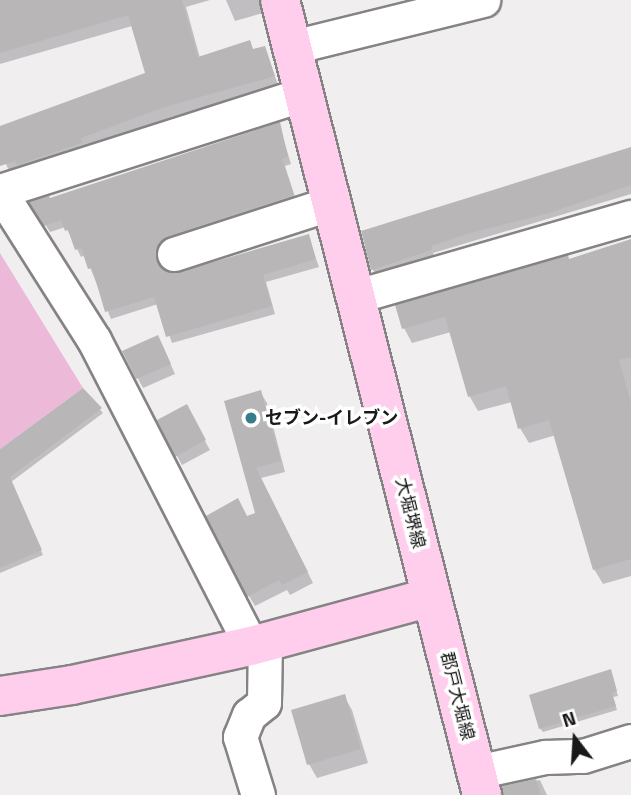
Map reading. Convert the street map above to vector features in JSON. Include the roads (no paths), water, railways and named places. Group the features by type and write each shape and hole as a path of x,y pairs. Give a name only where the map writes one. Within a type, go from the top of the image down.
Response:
{"main road":[{"name":"大堀堺線","path":"280,0 431,597"},
{"path":"0,695 72,685 258,644 431,597"},
{"name":"郡戸大堀線","path":"431,597 479,783"}],"street":[{"path":"292,47 483,0"},
{"path":"258,795 240,737 249,715 264,704 258,644 94,340 0,192 304,94"},
{"path":"174,254 332,203"},
{"path":"357,296 631,217"},
{"path":"479,783 545,757 583,756 631,741"}],"place":[{"name":"セブン-イレブン","path":"251,418"}]}
